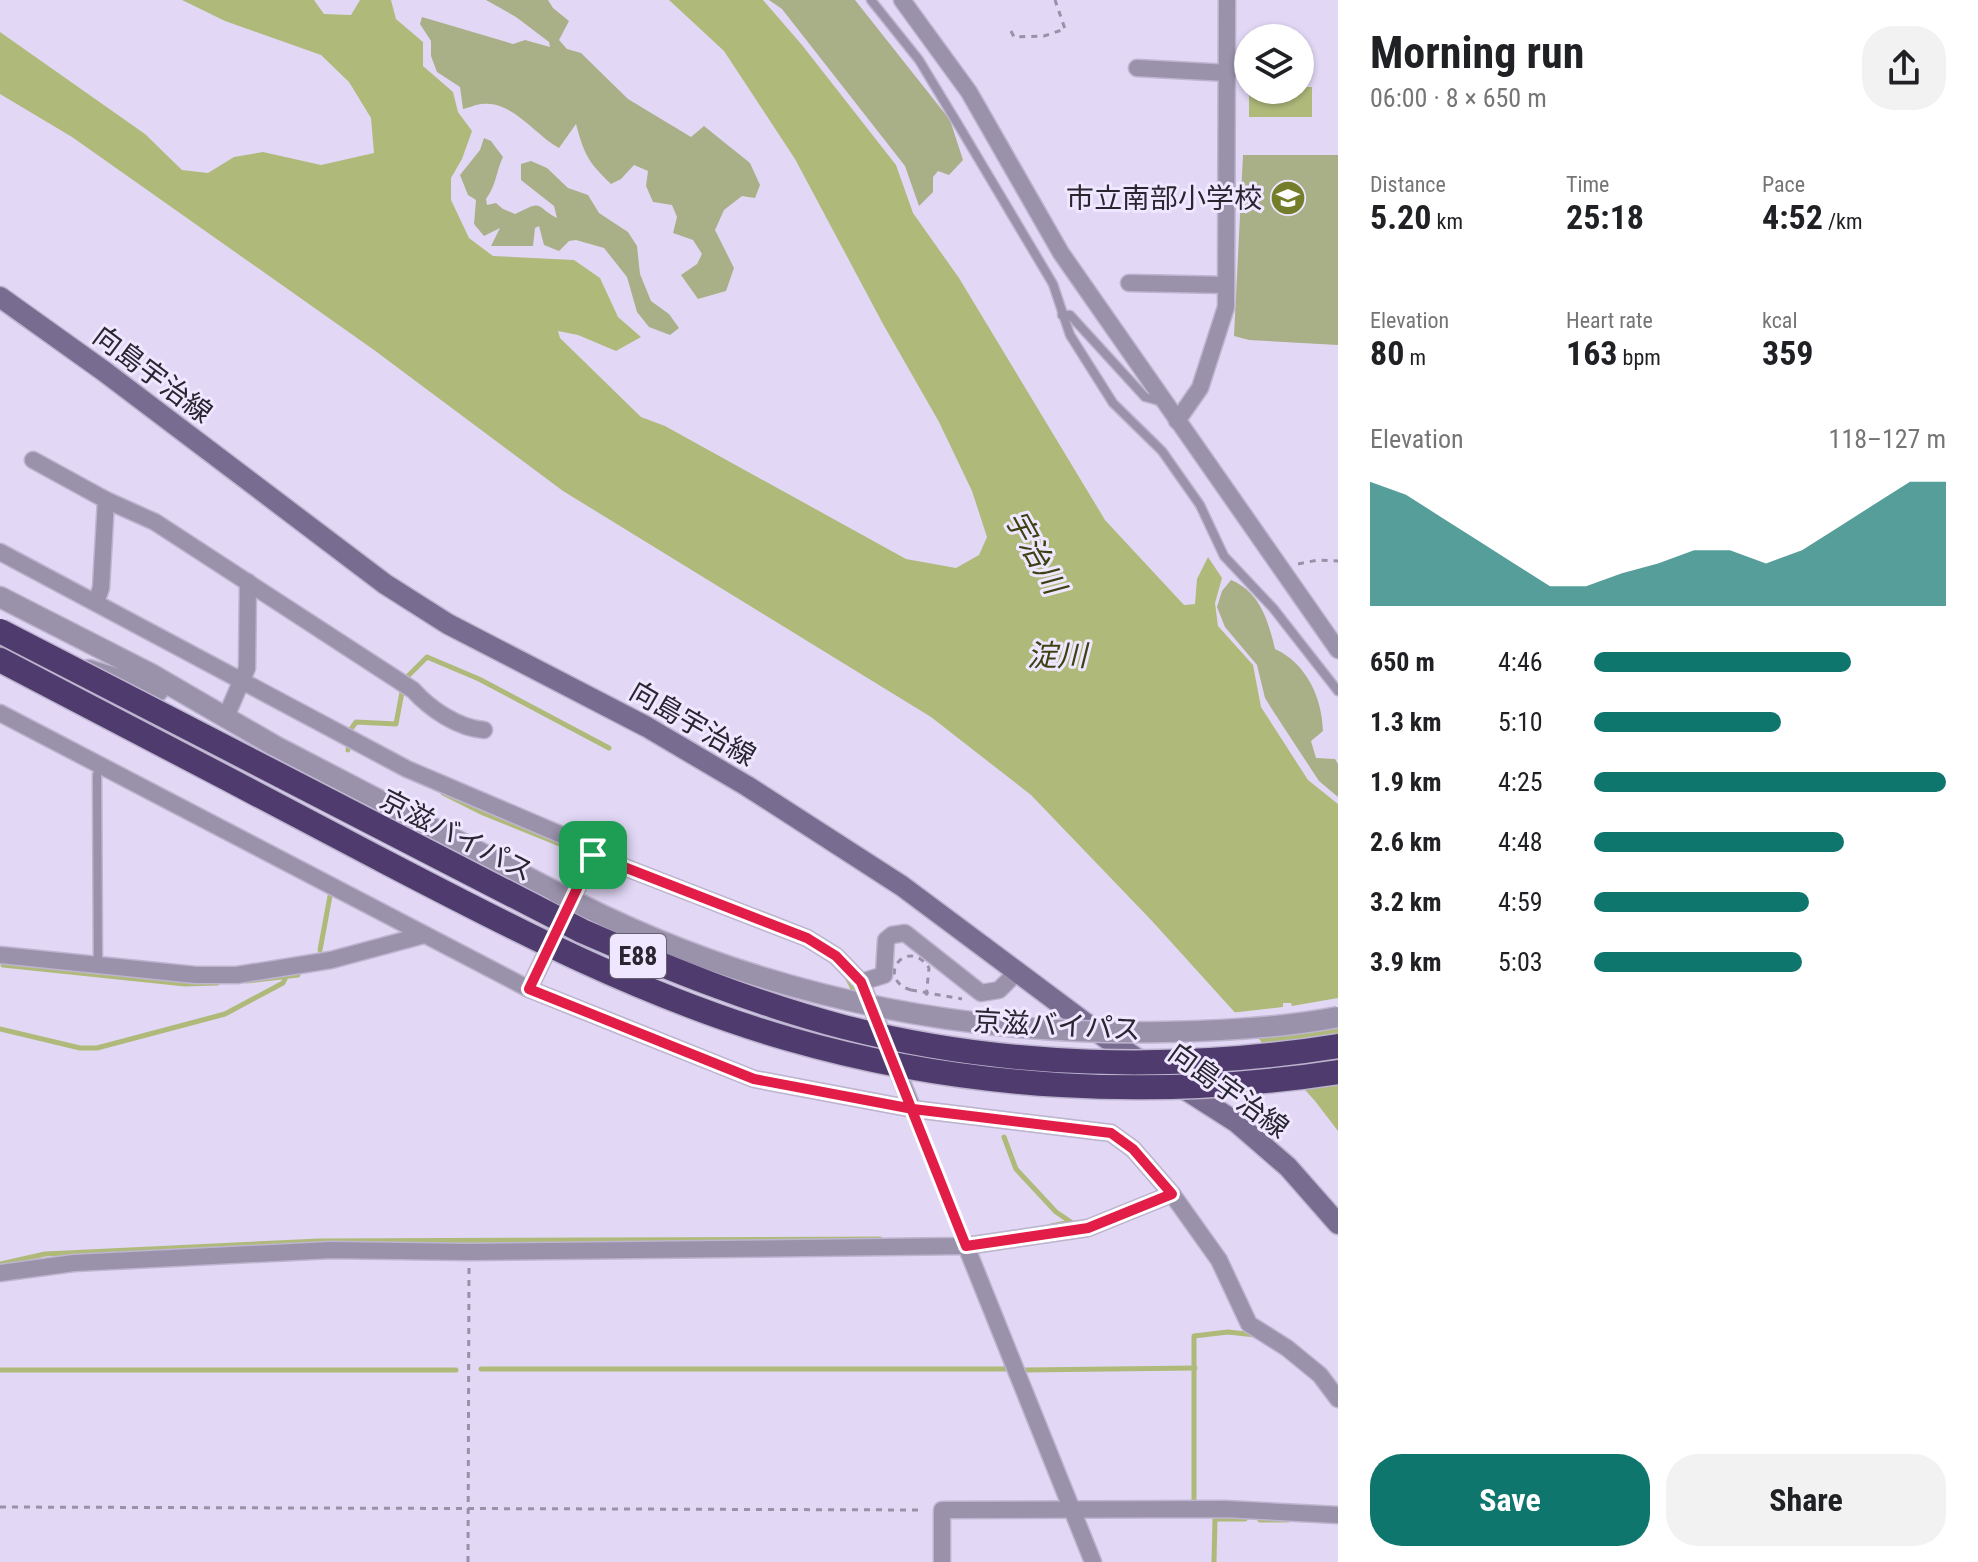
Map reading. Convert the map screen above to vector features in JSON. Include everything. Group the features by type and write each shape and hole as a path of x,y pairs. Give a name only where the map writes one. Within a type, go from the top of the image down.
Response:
{"highway":[{"name":"京滋バイパス","path":"0,631 570,925 657,964 791,1012 846,1028 923,1044 1041,1058 1111,1061 1209,1059 1255,1057 1338,1046"},
{"name":"京滋バイパス","path":"0,660 571,957 700,1010 789,1039 915,1068 1004,1081 1051,1084 1197,1086 1338,1072"}],"main road":[{"name":"向島宇治線","path":"0,297 105,372 385,584 448,624 647,727 747,786 902,886 1107,1039 1236,1122 1288,1167 1338,1224"}],"street":[{"path":"902,0 969,92 1061,253 1338,650"},
{"path":"1177,421 1200,388 1226,307 1227,0"},
{"path":"1137,68 1228,73"},
{"path":"1129,283 1226,285"},
{"path":"33,460 106,500 155,522 413,690 425,704 471,729 484,730"},
{"path":"96,602 101,588 106,500"},
{"path":"0,552 407,769 576,841 593,855 807,938 836,956 861,982 913,1109"},
{"path":"216,714 242,680 247,668 248,582"},
{"path":"0,597 151,674 216,714 556,892 672,947 772,982 881,1007 973,1023 1086,1033 1213,1031 1338,1017"},
{"path":"0,647 134,681 216,714"},
{"path":"0,713 529,989 754,1079 913,1109 1111,1133 1133,1149 1172,1194 1219,1260 1249,1324 1287,1348 1320,1375 1338,1399"},
{"path":"529,989 593,855"},
{"path":"861,982 884,975 886,940 892,935 905,933 981,993 999,990 1017,972"},
{"path":"0,955 196,975 237,975 331,960 424,935"},
{"path":"0,1273 74,1263 331,1250 469,1252 966,1246 1088,1228 1172,1194"},
{"path":"966,1246 1093,1562"},
{"path":"942,1562 942,1510 1225,1509 1338,1515"}],"lane":[{"path":"871,0 919,60 959,126 1053,284 1070,335 1113,403 1162,451 1200,505 1224,556 1273,608 1338,691"},
{"path":"1062,315 1070,315 1145,397 1163,402"},
{"path":"98,965 97,775 100,765"}],"path":[{"path":"1011,31 1014,37 1044,36 1065,29 1055,0"},
{"path":"1284,572 1294,565 1318,560 1338,561"},
{"path":"926,1002 927,991 928,981 929,973 927,964 918,956 904,957 896,964 895,970 896,982 903,988 925,993 940,995 968,1000"},
{"path":"913,1109 966,1246"},
{"path":"468,1562 469,1252"},
{"path":"0,1507 942,1510"}],"shaded area":[{"path":"486,0 548,0 569,21 559,40 567,49 581,53 628,99 691,137 704,126 750,163 760,185 755,198 742,196 724,210 715,230 734,268 726,291 698,299 681,275 697,264 702,254 693,240 673,233 677,217 672,205 653,202 646,186 648,171 634,165 621,179 611,184 588,157 576,124 559,148 503,107 482,104 463,109 460,87 437,72 431,56 431,41 420,24 422,17 513,44 525,40 550,47 549,42 516,17"},
{"path":"769,0 855,0 950,120 963,160 949,175 938,171 933,177 933,192 919,206 905,166 782,9"},
{"path":"484,138 491,141 503,157 486,199 487,205 496,203 515,214 539,206 557,218 554,206 521,180 521,164 531,161 547,168 568,188 588,195 599,213 628,232 637,246 640,274 651,301 669,314 679,328 670,335 649,327 637,312 627,277 604,248 576,240 569,241 559,251 544,245 539,226 535,228 533,246 491,246 500,228 484,236 474,224 476,200 468,195 460,175 480,150"},
{"name":"市立南部小学校","path":"1243,155 1338,155 1338,345 1249,340 1234,336"},
{"path":"1231,580 1256,599 1266,618 1275,649 1304,672 1316,694 1323,731 1311,741 1316,758 1335,759 1338,764 1338,797 1319,781 1265,698 1257,665 1225,627 1217,607 1222,591"}],"water":[{"name":"淀川","path":"182,0 314,0 324,14 351,15 360,0 391,0 396,19 423,42 423,66 453,92 458,112 472,131 451,178 451,200 469,238 493,256 574,260 600,278 618,317 641,337 616,351 578,335 558,331 560,338 641,417 665,426 906,559 956,568 979,555 987,537 972,491 939,422 795,159 724,51 669,0 763,0 896,165 913,213 959,278 1105,520 1184,605 1195,604 1197,579 1208,557 1222,578 1215,603 1218,626 1253,665 1261,707 1308,780 1338,804 1338,1131 1315,1101 1152,921 1031,795 931,717 563,491 374,350 72,137 0,94 0,32 145,134 182,170 208,173 234,157 263,152 321,165 374,153 371,118 349,82 321,55 225,21"},
{"path":"1249,104 1312,104 1312,117 1249,117"}],"pier":[{"path":"1338,998 1338,1025 1252,1037 1230,1013 1283,1007 1283,1003 1291,1003 1292,1006"}],"waterway":[{"path":"406,678 427,657 479,679 609,748"},
{"path":"348,750 351,729 356,722 396,724 402,692"},
{"path":"443,793 483,813 577,851"},
{"path":"320,950 330,896"},
{"path":"3,965 185,984 217,983"},
{"path":"247,981 298,975"},
{"path":"0,1029 80,1048 97,1048 225,1014 283,983 286,977"},
{"path":"848,979 858,998"},
{"path":"906,1110 959,1242"},
{"path":"1004,1137 1016,1169 1056,1212 1071,1222 1051,1226"},
{"path":"0,1264 45,1254 319,1241 880,1239"},
{"path":"1194,1502 1194,1336 1228,1332 1255,1335"},
{"path":"481,1369 1005,1369 1007,1364"},
{"path":"1026,1370 1195,1368"},
{"path":"0,1370 456,1370"},
{"path":"1214,1562 1215,1519 1245,1519"},
{"path":"1260,1520 1288,1520"}],"place":[{"name":"市立南部小学校","path":"1288,198"}],"route":[{"path":"593,855 529,989 754,1079 913,1109 1111,1133 1133,1149 1172,1194 1088,1228 966,1246 913,1109 903,1082 861,982 836,956 807,938 593,855"}],"water label":[{"name":"宇治川","path":"1035,552"}]}
